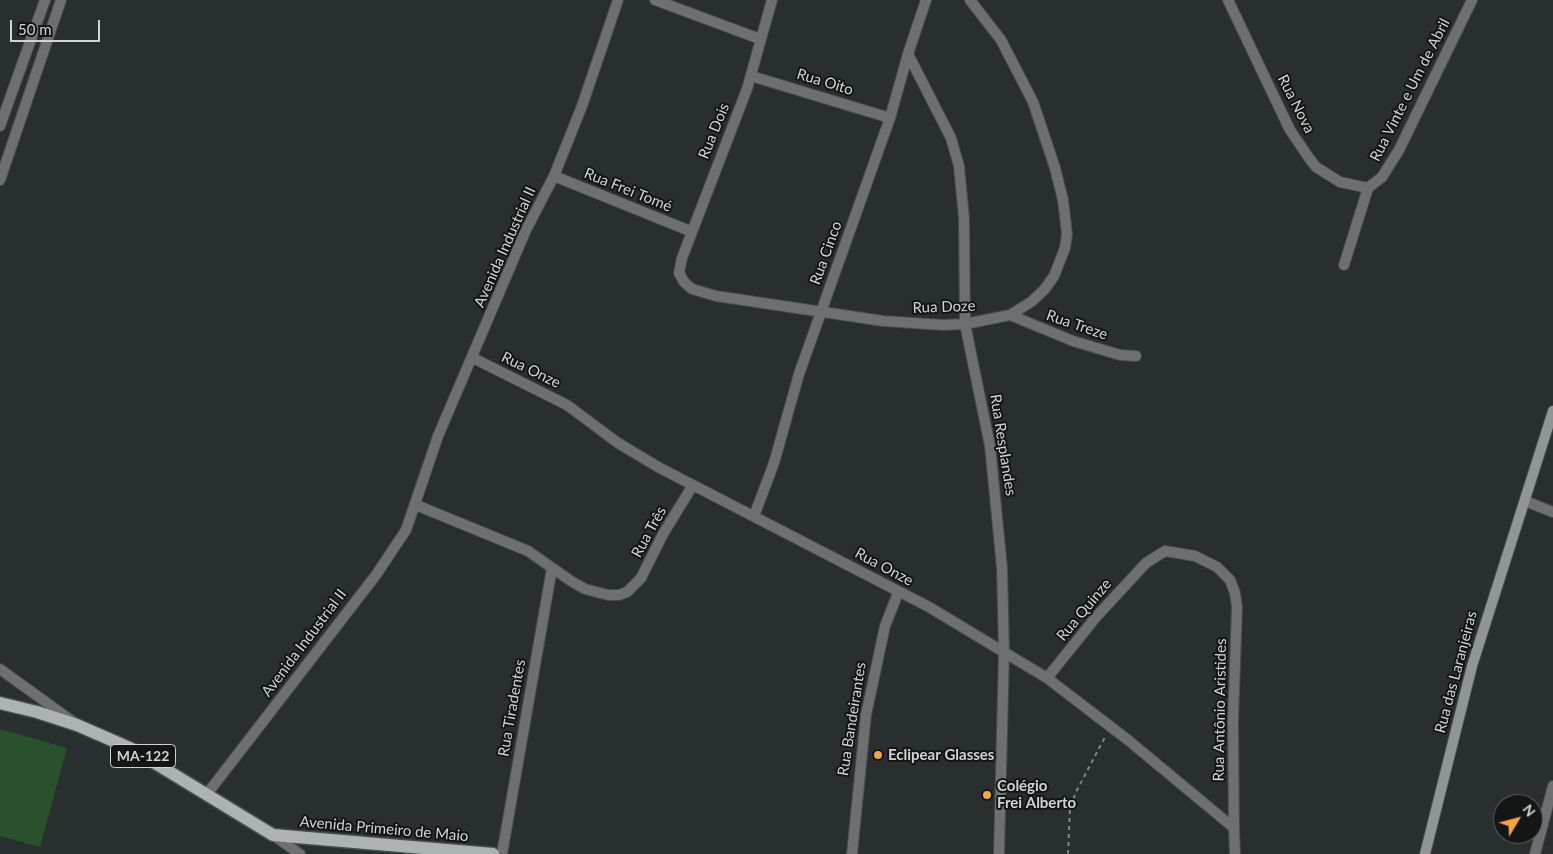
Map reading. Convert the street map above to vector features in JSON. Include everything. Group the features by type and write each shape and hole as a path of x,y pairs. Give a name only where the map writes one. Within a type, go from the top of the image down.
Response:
{"main road":[{"name":"MA-122","path":"0,703 37,712 77,725 132,749 273,836"},
{"name":"Avenida Primeiro de Maio","path":"273,836 493,854"}],"street":[{"path":"0,126 45,0"},
{"path":"0,178 61,0"},
{"name":"Avenida Industrial II","path":"207,794 391,554 406,530 438,436 473,358 526,230 554,176 596,69 618,0"},
{"path":"655,0 760,39"},
{"name":"Rua Dois","path":"679,273 690,231 751,76 772,0"},
{"name":"Rua Cinco","path":"754,516 774,464 799,374 890,118 926,0"},
{"name":"Rua Doze","path":"679,273 684,282 702,293 911,324 965,324 1010,315 1031,302 1044,290 1054,276 1065,248 1066,218 1056,168 1033,102 1001,40 970,0"},
{"name":"Rua Nova","path":"1228,0 1290,130 1308,158 1328,176 1355,187 1368,188"},
{"name":"Rua Vinte e Um de Abril","path":"1368,188 1382,177 1399,150 1472,0"},
{"name":"Rua Resplandes","path":"908,54 956,151 964,218 965,324 990,446 1002,568 1004,652 999,854"},
{"name":"Rua Oito","path":"751,76 890,118"},
{"name":"Rua Frei Tomé","path":"554,176 690,231"},
{"path":"1344,265 1368,188"},
{"name":"Rua Treze","path":"1010,315 1074,342 1136,356"},
{"name":"Rua Onze","path":"473,358 567,405 618,443 658,467 929,607 1047,678 1112,728 1234,828"},
{"name":"Rua das Laranjeiras","path":"1425,854 1472,666 1553,411"},
{"name":"Rua Três","path":"552,568 571,581 598,593 614,595 627,592 641,578 663,534 693,484"},
{"path":"1525,501 1553,512"},
{"path":"416,505 528,551 552,568"},
{"name":"Rua Quinze","path":"1047,678 1096,617 1146,563 1165,551 1195,556 1223,572 1230,580 1235,593"},
{"name":"Rua Tiradentes","path":"502,854 552,568"},
{"name":"Rua Bandeirantes","path":"852,854 859,762 866,715 885,626 898,592"},
{"name":"Rua Antônio Aristides","path":"1234,828 1233,721 1237,607 1235,593"},
{"path":"0,669 77,725"},
{"path":"1535,854 1552,791"},
{"path":"1234,828 1235,854"},
{"path":"273,836 300,854"}],"path":[{"path":"1068,854 1070,808 1091,760 1112,728"}],"green space":[{"path":"0,729 67,748 40,847 0,836"}],"place":[{"name":"Eclipear Glasses","path":"878,755"},
{"name":"Colégio Frei Alberto","path":"987,795"}]}
